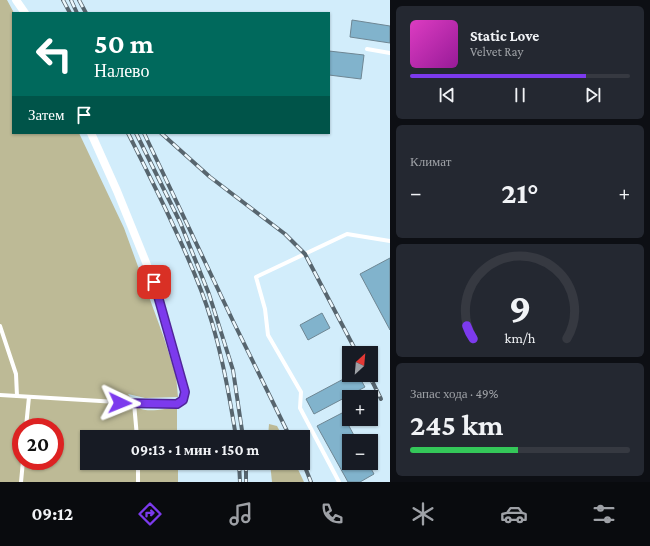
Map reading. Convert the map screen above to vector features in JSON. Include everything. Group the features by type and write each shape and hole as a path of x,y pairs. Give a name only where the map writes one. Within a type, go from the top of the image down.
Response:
{"street":[{"path":"16,0 24,12"},
{"path":"91,134 117,191 154,282 185,392 183,400 177,404 134,403"}],"lane":[{"path":"367,49 390,52"},
{"path":"339,482 300,408 301,392 268,335 265,309 256,277 347,234 390,242"},
{"path":"0,326 16,374 17,396"},
{"path":"0,395 134,403 136,430"},
{"path":"27,418 29,397"},
{"path":"21,482 22,470"},
{"path":"138,470 138,482"}],"shaded area":[{"path":"0,0 7,0 13,12 12,12 12,134 79,134 124,228 164,338 176,376 178,397 145,398 128,394 141,409 145,410 159,410 177,406 177,430 80,430 80,470 178,470 178,482 0,482"},
{"path":"269,424 277,426 279,430 269,430"},
{"path":"271,470 298,470 304,482 272,482"}],"building":[{"path":"352,20 390,26 390,43 350,37"},
{"path":"330,51 364,55 361,79 330,75"},
{"path":"390,258 390,330 360,274"},
{"path":"322,313 330,328 308,340 300,325"},
{"path":"342,380 342,382 362,382 365,387 359,390 342,390 342,399 314,414 306,399"},
{"path":"342,413 342,426 349,426 353,434 342,434 342,470 372,470 374,474 360,482 348,482 317,426"}],"railway":[{"path":"63,0 69,12"},
{"path":"71,0 77,12"},
{"path":"79,0 85,12"},
{"path":"128,134 176,230 201,290 213,326 222,362 235,430"},
{"path":"136,134 180,222 209,294 233,370 242,430"},
{"path":"144,134 287,430"},
{"path":"162,134 210,177 285,234 305,254 353,346"},
{"path":"372,382 381,399"},
{"path":"239,470 240,482"},
{"path":"246,470 246,482"},
{"path":"306,470 311,482"}],"route":[{"path":"120,403 177,404 183,400 185,392 178,362 154,282"}]}
